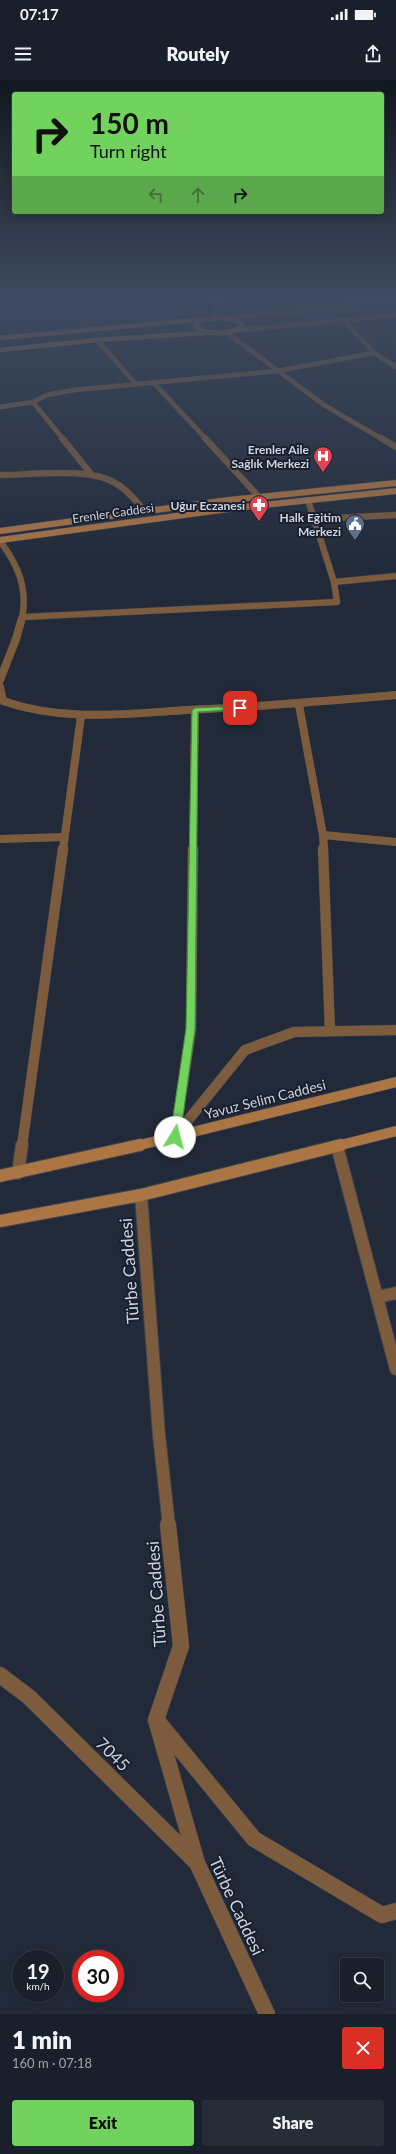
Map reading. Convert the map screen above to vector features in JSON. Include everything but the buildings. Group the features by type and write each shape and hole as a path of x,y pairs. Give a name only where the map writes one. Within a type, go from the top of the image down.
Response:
{"main road":[{"name":"Erenler Caddesi","path":"0,531 144,510 396,483"},
{"name":"Erenler Caddesi","path":"0,540 127,521 396,491"},
{"name":"Yavuz Selim Caddesi","path":"0,1176 175,1137 396,1082"},
{"path":"0,1221 141,1195 396,1131"}],"street":[{"path":"0,407 33,402 47,395 82,389"},
{"path":"161,389 259,497"},
{"path":"302,389 324,405 396,447"},
{"path":"33,402 91,474"},
{"path":"0,475 91,474 102,476 121,484 144,510"},
{"path":"23,617 337,602 334,582 308,500"},
{"path":"315,519 396,515"},
{"path":"0,540 17,568 24,591 23,617 0,680"},
{"path":"334,582 396,576"},
{"path":"0,687 2,701 22,709 81,716 299,705 396,695"},
{"path":"299,705 323,835 330,1031"},
{"path":"175,1137 191,1029 195,710"},
{"path":"18,1173 81,716"},
{"path":"323,835 396,842"},
{"path":"0,839 64,837"},
{"path":"175,1137 245,1050 294,1032 396,1030"},
{"path":"337,1146 396,1369"},
{"name":"Türbe Caddesi","path":"141,1195 159,1435 181,1646 156,1720 197,1863 267,2014"},
{"path":"377,1297 396,1293"},
{"name":"7045","path":"0,1675 29,1697 197,1863"},
{"path":"156,1720 254,1839 382,1915 396,1911"}],"place":[{"name":"Erenler Aile Sağlık Merkezi","path":"323,473"},
{"name":"Uğur Eczanesi","path":"259,522"},
{"name":"Halk Eğitim Merkezi","path":"355,541"}],"route":[{"path":"175,1137 191,1029 195,710 240,708"}]}
